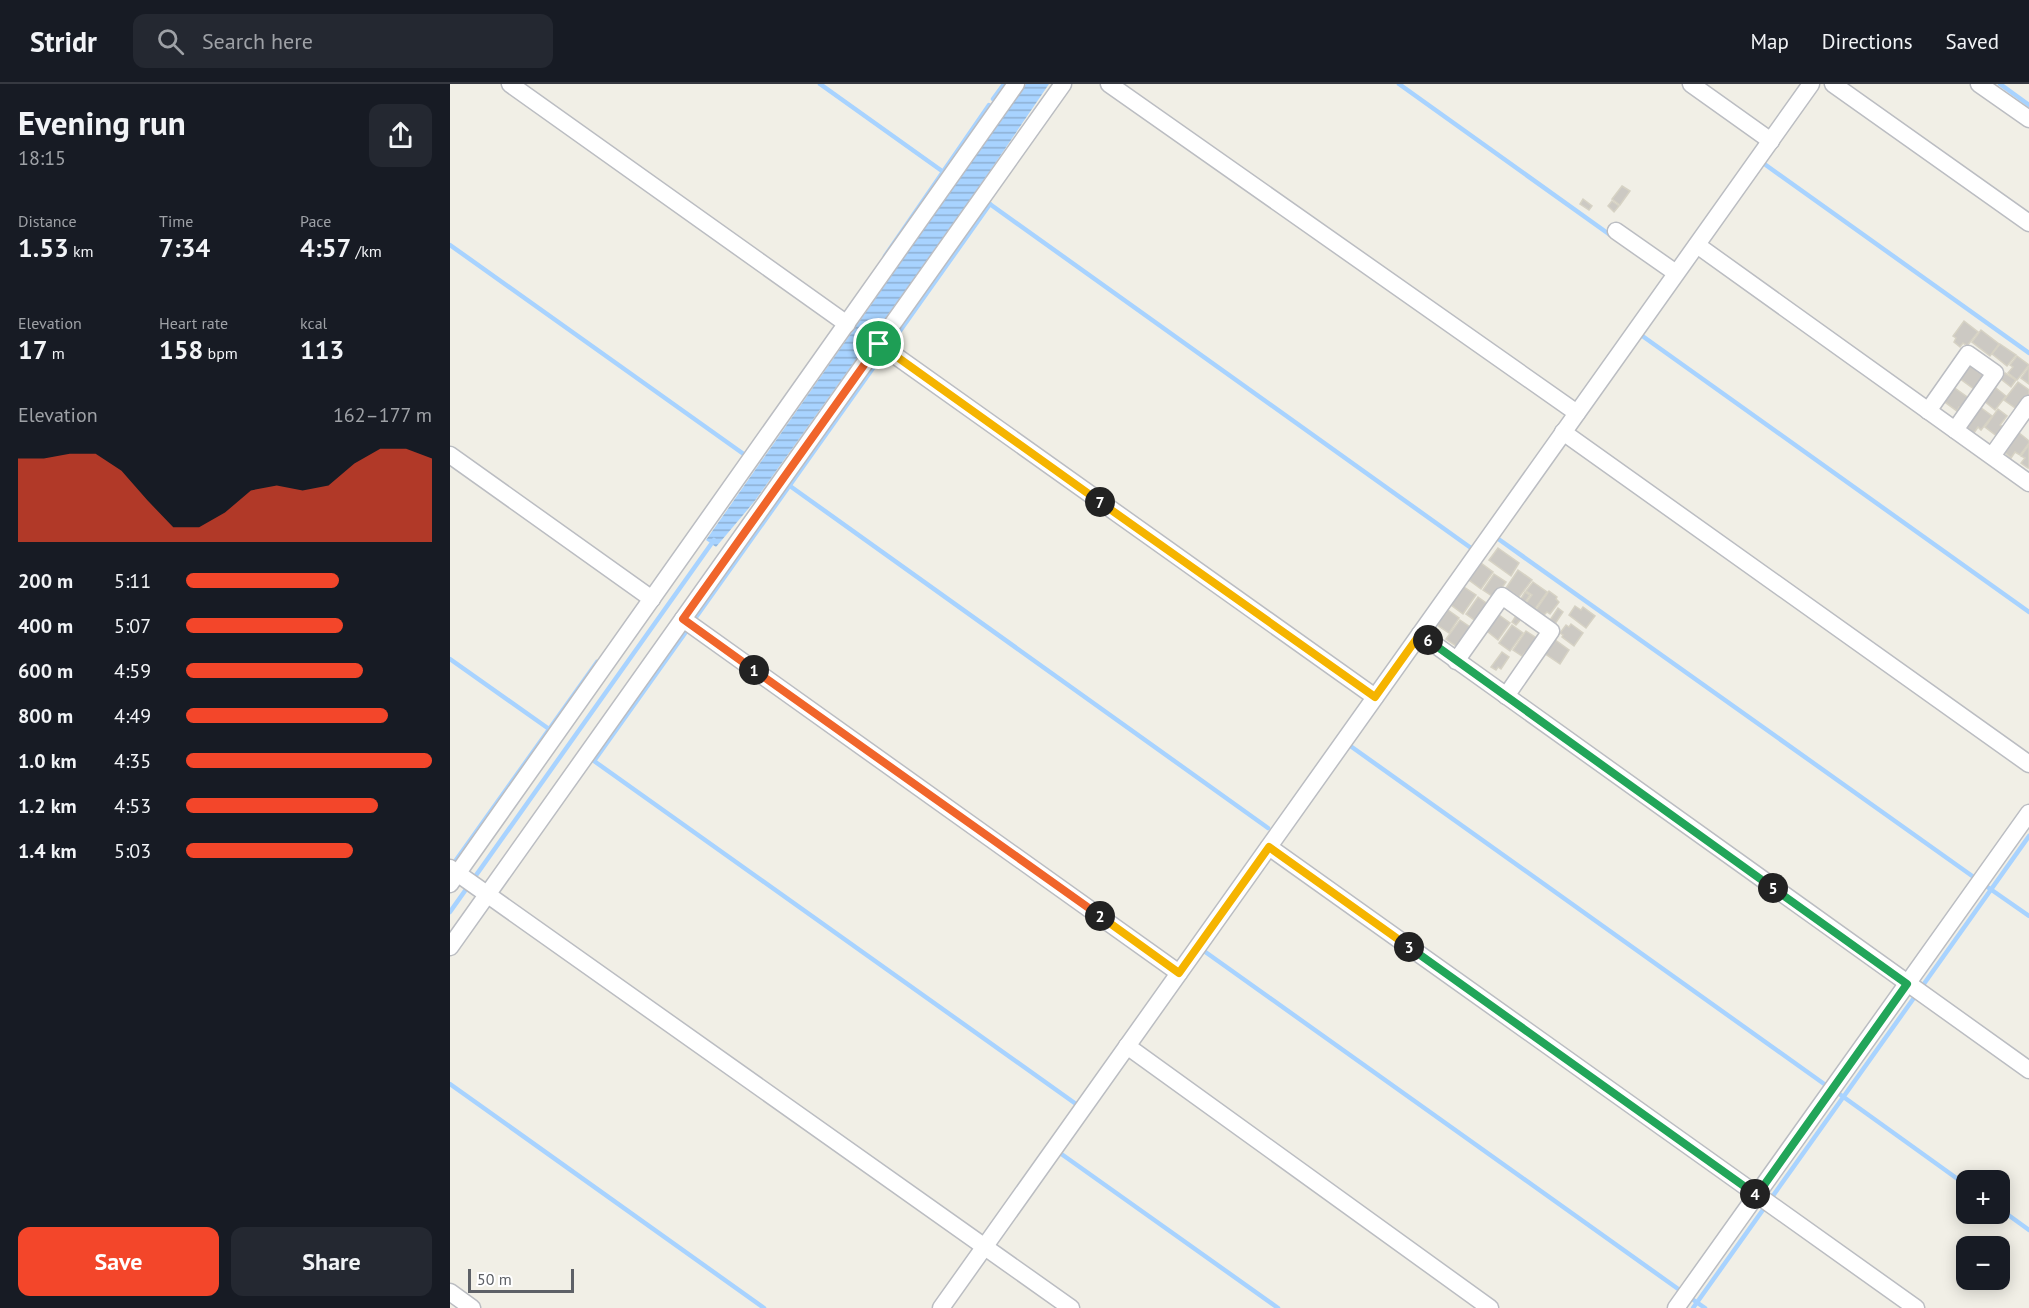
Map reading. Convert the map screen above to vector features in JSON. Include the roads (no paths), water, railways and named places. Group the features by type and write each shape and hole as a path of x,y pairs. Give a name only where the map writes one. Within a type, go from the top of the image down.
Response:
{"street":[{"path":"510,84 847,324"},
{"path":"1016,84 455,875 484,892 1071,1308"},
{"path":"450,947 484,892 683,619 1063,84"},
{"path":"1109,84 1577,413"},
{"path":"1691,84 1771,141"},
{"path":"941,1308 1811,84"},
{"path":"1833,84 2029,224"},
{"path":"1979,84 2029,119"},
{"path":"1616,231 1676,273"},
{"path":"1696,245 2029,483"},
{"path":"879,344 1375,697"},
{"path":"1928,411 1968,354 1995,373 1955,430"},
{"path":"1992,456 2029,404"},
{"path":"1563,432 2029,764"},
{"path":"450,455 652,599"},
{"path":"1456,661 1502,596 1551,631 1506,696"},
{"path":"683,619 1179,973"},
{"path":"1420,634 2029,1070"},
{"path":"1676,1308 1764,1200 1914,989 2029,813"},
{"path":"1269,847 1916,1308"},
{"path":"1127,1046 1490,1308"},
{"path":"450,1292 472,1308"}],"water":[{"path":"1026,84 1049,84 975,193 754,502 716,547 706,540"}],"waterway":[{"path":"820,84 942,171"},
{"path":"993,99 1004,84"},
{"path":"1399,84 1613,237"},
{"path":"2000,84 2029,105"},
{"path":"885,256 989,105"},
{"path":"1763,163 2029,353"},
{"path":"987,202 1471,548"},
{"path":"890,345 990,204"},
{"path":"450,245 745,455"},
{"path":"1641,335 2029,612"},
{"path":"694,620 883,354"},
{"path":"790,486 1268,828"},
{"path":"1497,538 1975,878"},
{"path":"450,912 714,540"},
{"path":"688,629 594,761 1076,1104"},
{"path":"450,659 549,729"},
{"path":"456,860 597,662"},
{"path":"1349,745 1827,1086"},
{"path":"1921,988 2029,836"},
{"path":"1986,886 2029,916"},
{"path":"1204,951 1681,1291"},
{"path":"1693,1308 1916,995"},
{"path":"450,1084 764,1308"},
{"path":"1838,1093 1956,1178"},
{"path":"1060,1153 1278,1308"},
{"path":"2010,1216 2029,1230"},
{"path":"1692,1299 1705,1308"}]}
